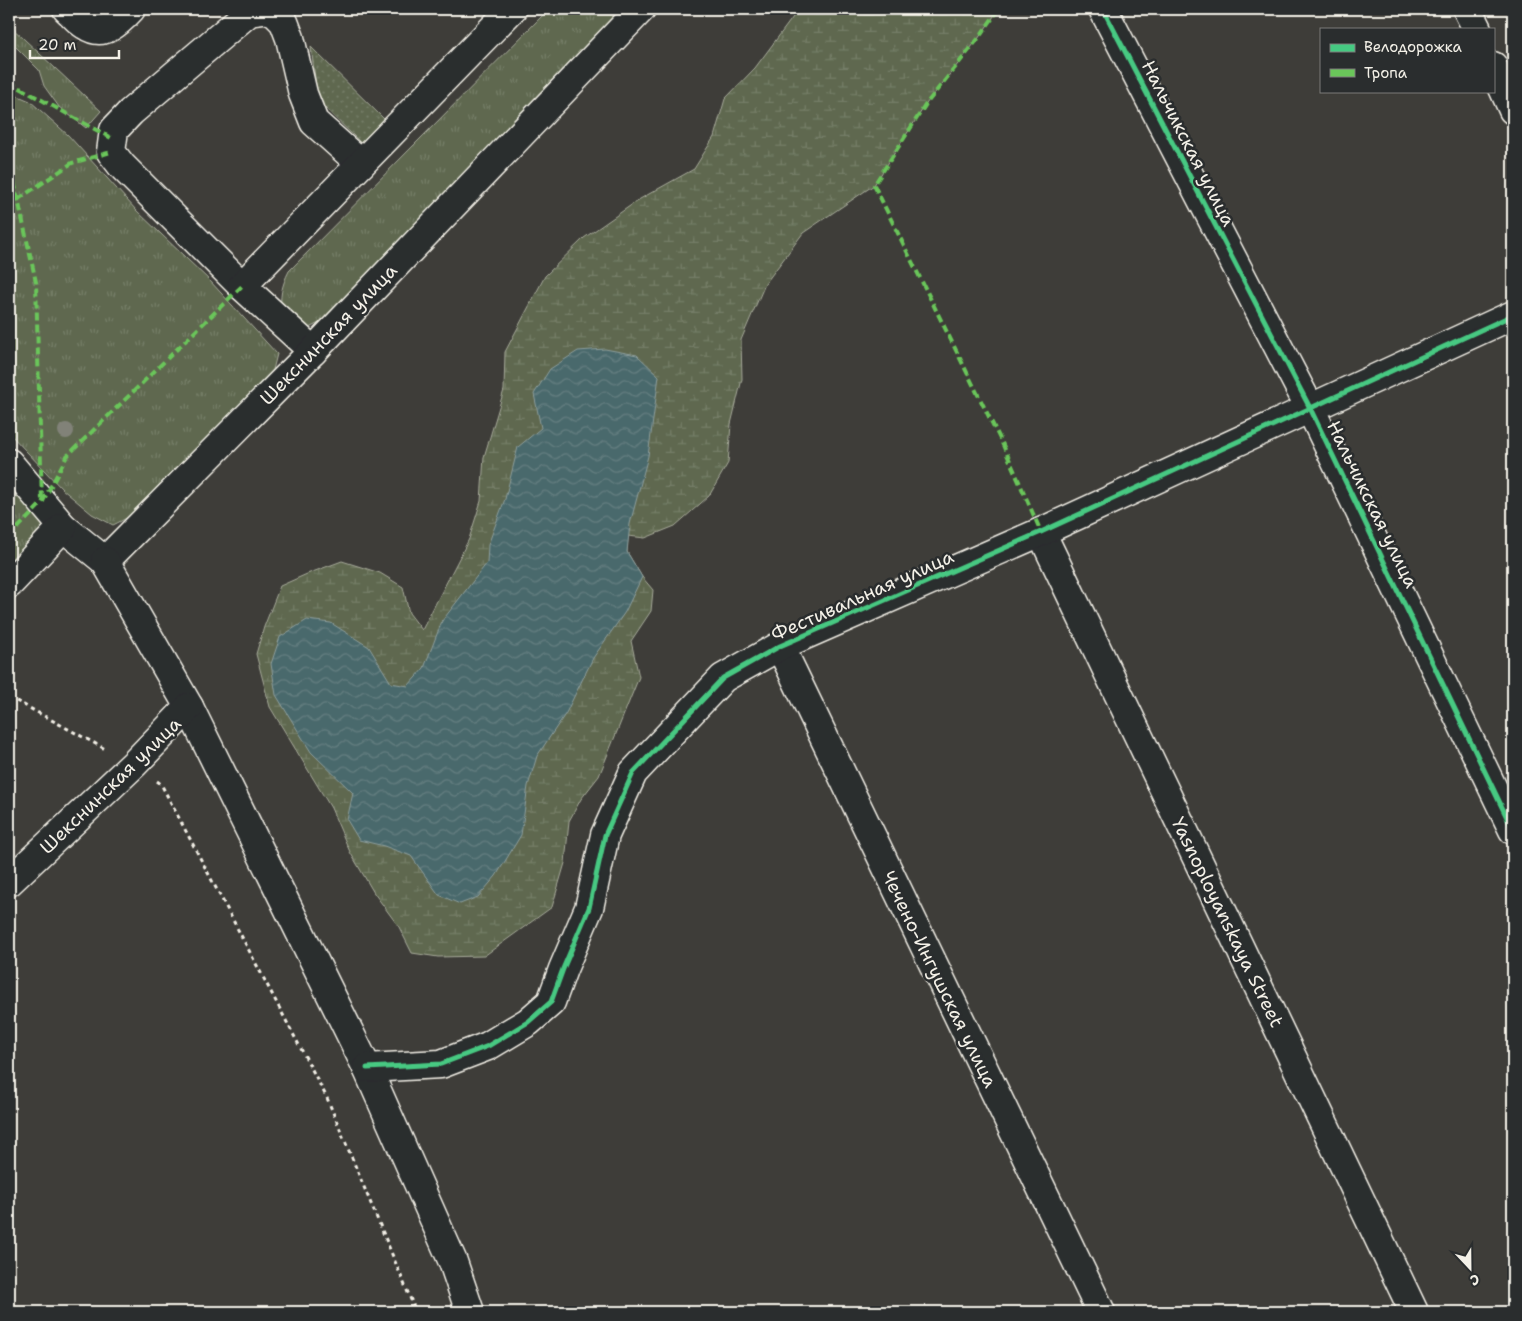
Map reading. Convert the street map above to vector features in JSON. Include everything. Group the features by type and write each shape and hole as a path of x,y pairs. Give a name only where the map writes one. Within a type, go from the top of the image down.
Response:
{"street":[{"path":"67,9 85,25 96,30 106,29 117,24 131,9"},
{"path":"313,351 242,286 122,166 111,152 114,130 131,112 249,12 271,9 284,22 290,38 303,94 314,122 361,164"},
{"path":"242,286 512,9"},
{"name":"Шекснинская улица","path":"105,561 313,351 642,9"},
{"name":"Нальчикская улица","path":"1103,9 1310,408 1513,830"},
{"path":"1468,9 1476,28"},
{"path":"1494,68 1513,110"},
{"name":"Фестивальная улица","path":"367,1068 441,1064 488,1046 528,1022 551,1002 589,908 605,835 633,774 723,678 780,646 1041,532 1513,315"},
{"path":"9,463 63,527 105,561 189,707 367,1068 452,1262 470,1312"},
{"path":"9,584 63,527"},
{"name":"Yasnoployanskaya Street","path":"1041,532 1414,1312"},
{"name":"Чечено-Ингушская улица","path":"780,646 1101,1312"},
{"name":"Шекснинская улица","path":"9,882 134,764 189,707"}],"path":[{"path":"9,697 134,764 161,784 323,1090 416,1312"}],"green space":[{"path":"549,9 624,9 612,26 321,322 309,328 295,325 281,314 282,292 289,271"},
{"path":"799,9 999,9 978,39 926,104 874,185 803,233 765,284 741,340 742,379 731,424 728,463 709,496 675,526 645,538 628,536 627,552 642,577 653,590 651,611 631,641 639,677 599,776 581,799 569,821 565,863 552,907 484,956 438,957 412,953 399,927 374,893 350,852 331,808 270,707 256,654 280,586 342,561 380,573 403,587 409,613 422,630 469,539 481,501 484,457 504,390 505,352 545,276 584,238 640,199 694,169 714,137 725,99 755,68"},
{"path":"9,25 101,111 86,128 59,107 44,86 39,70 9,40"},
{"path":"311,47 386,121 363,145 318,101"},
{"path":"9,92 30,101 68,135 136,210 210,281 277,354 273,370 264,382 158,486 139,509 113,525 92,514 62,489 9,433"},
{"path":"9,484 48,528 9,569"}],"water":[{"path":"605,349 637,355 659,376 648,456 630,524 627,552 642,577 625,612 593,658 566,713 537,756 528,786 521,835 496,876 478,897 460,904 439,895 411,856 384,846 359,840 347,820 353,793 311,752 276,695 271,664 280,637 307,620 331,623 369,647 391,683 408,686 424,668 442,621 487,563 488,545 505,499 518,447 541,428 534,394 550,369 578,351"}],"marked path":[{"path":"999,9 978,39 926,104 874,185 1003,445 1041,532"},
{"path":"9,82 113,139"},
{"path":"9,208 17,200 72,163 111,152"},
{"path":"9,171 14,181 36,282 42,502"},
{"path":"9,537 42,503 67,456 242,286"}],"cycle path":[{"path":"1103,9 1310,408 1513,830"},
{"path":"367,1068 441,1064 488,1046 528,1022 551,1002 589,908 605,835 633,773 723,678 780,646 1041,532 1513,315"}]}
